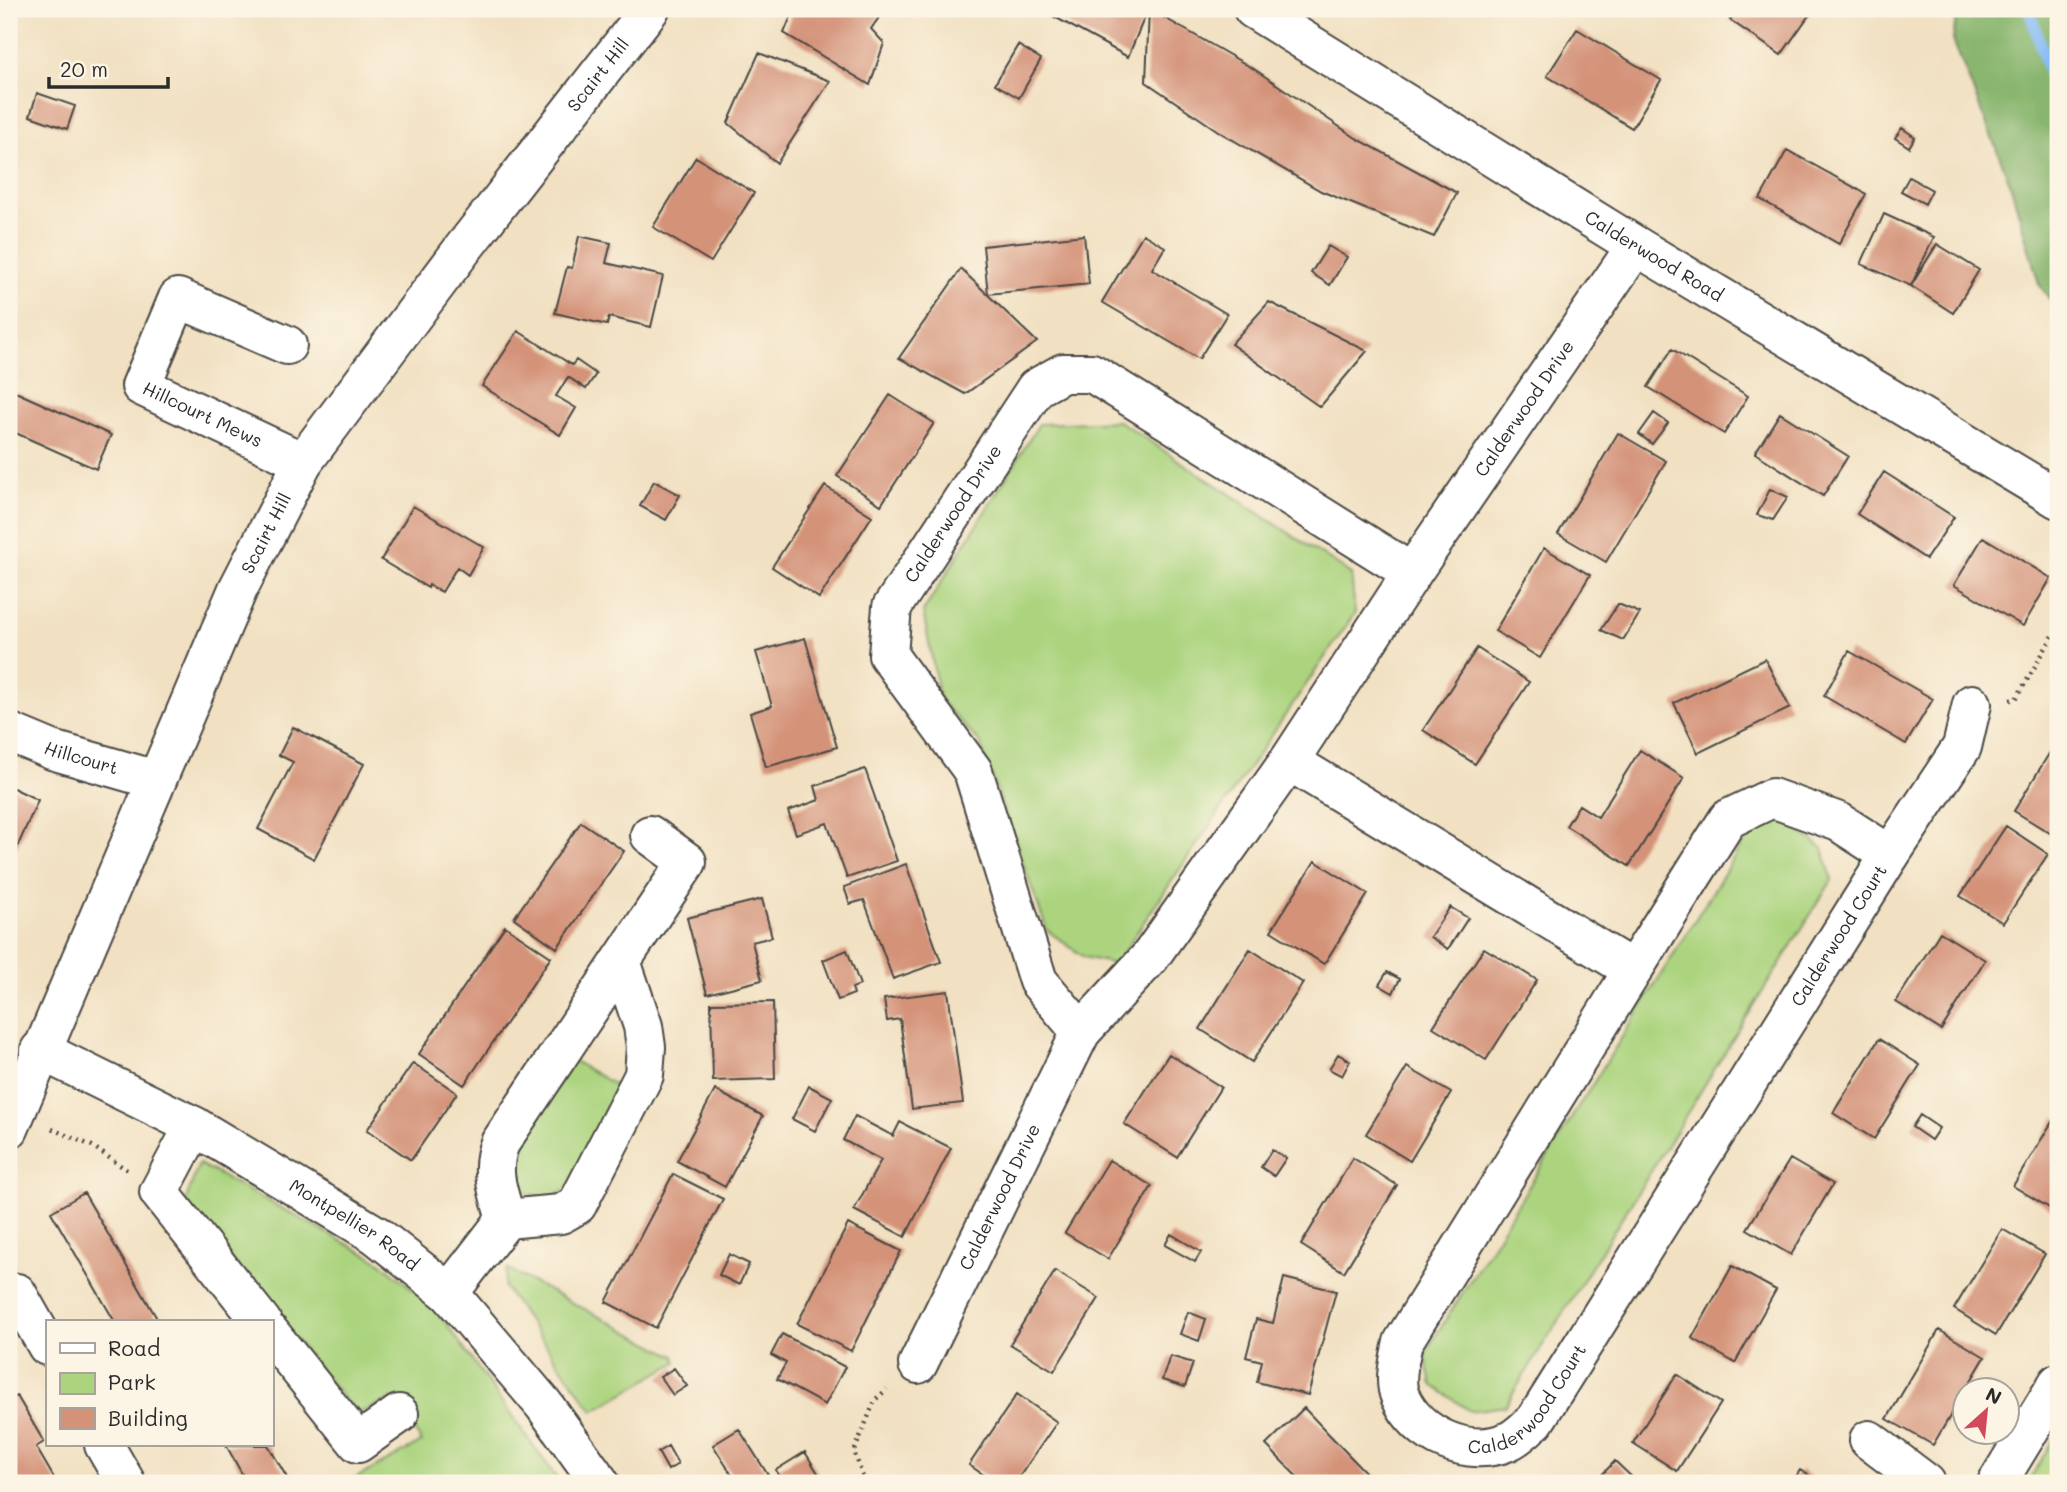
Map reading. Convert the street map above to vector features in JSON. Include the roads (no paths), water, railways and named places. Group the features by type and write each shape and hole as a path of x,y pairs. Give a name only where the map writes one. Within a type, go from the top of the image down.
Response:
{"street":[{"name":"Scairt Hill","path":"12,1121 238,589 303,462 465,246 650,9"},
{"name":"Calderwood Road","path":"1253,9 1636,246 2058,499"},
{"name":"Calderwood Drive","path":"918,1364 1081,1032 1150,957 1289,761 1412,573 1636,246"},
{"name":"Hillcourt Mews","path":"287,345 178,298 141,386 303,462"},
{"name":"Calderwood Drive","path":"1081,1032 1038,981 973,771 888,655 892,607 1036,388 1063,373 1092,373 1412,573"},
{"name":"Calderwood Court","path":"1890,855 1839,822 1772,797 1728,819 1404,1342 1398,1370 1399,1394 1415,1419 1438,1436 1461,1446 1485,1448 1511,1441 1535,1421 1890,855 1962,747 1972,704"},
{"name":"Hillcourt","path":"9,732 52,750 156,780"},
{"path":"1289,761 1633,970"},
{"path":"506,1219 494,1177 494,1158 500,1143 687,862 650,835"},
{"path":"449,1293 506,1219 561,1214 577,1205 644,1075 646,1046 643,1026 621,961"},
{"name":"Montpellier Road","path":"40,1050 194,1126 376,1235 449,1293 544,1405 600,1483"},
{"path":"194,1126 159,1192 260,1320"},
{"path":"17,1293 46,1344"},
{"path":"273,1337 358,1443 399,1414"},
{"path":"1997,1483 2058,1384"},
{"path":"1870,1440 1926,1483"},
{"path":"105,1446 126,1483"}],"waterway":[{"path":"2029,9 2058,101"}]}
